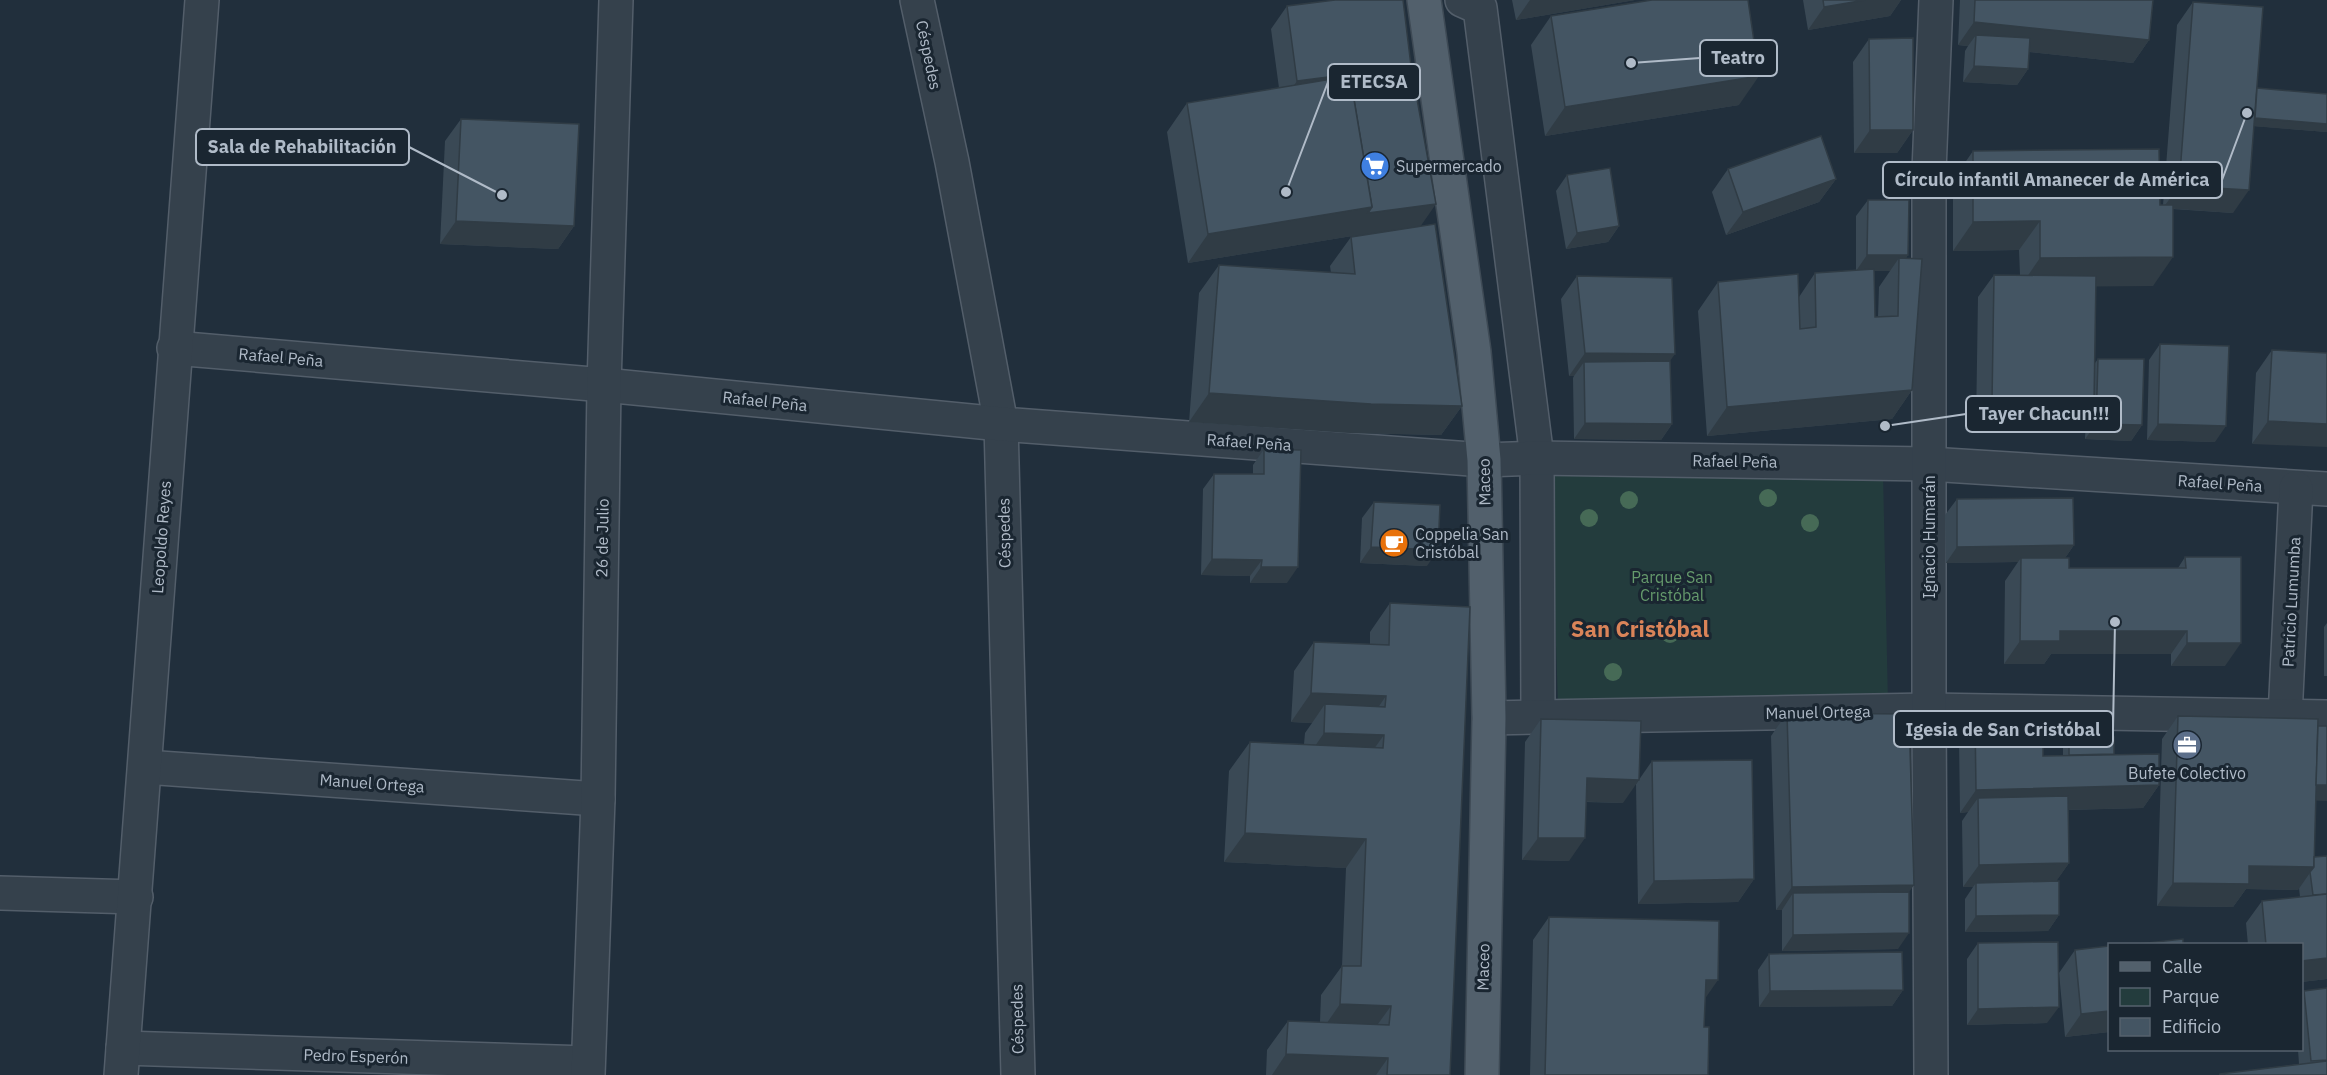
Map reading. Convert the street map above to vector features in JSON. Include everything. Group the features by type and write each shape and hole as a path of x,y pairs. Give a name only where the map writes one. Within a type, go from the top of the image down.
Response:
{"main road":[{"name":"Maceo","path":"1425,0 1474,352 1484,460 1489,718 1482,1075"}],"street":[{"name":"Leopoldo Reyes","path":"122,1062 202,0"},
{"name":"26 de Julio","path":"588,1069 598,799 604,385 616,0"},
{"name":"Céspedes","path":"917,0 952,162 1001,424 1018,1075"},
{"path":"1462,0 1480,8 1537,458 1538,716"},
{"name":"Ignacio Humarán","path":"1931,1075 1929,171 1936,0"},
{"name":"Rafael Peña","path":"174,348 604,385 1001,424 1484,460 1537,458 1929,464 2312,489"},
{"name":"Patricio Lumumba","path":"2285,717 2312,489"},
{"name":"Manuel Ortega","path":"1489,718 1929,710 2327,717"},
{"name":"Manuel Ortega","path":"145,767 598,799"},
{"path":"0,893 136,897"},
{"name":"Pedro Esperón","path":"122,1062 588,1069"}],"green space":[{"name":"Parque San Cristóbal","path":"1550,468 1883,472 1888,703 1558,704"}],"building":[{"path":"1335,0 1403,0 1411,66 1436,204 1368,213 1372,207 1351,81 1406,67 1297,81 1287,6"},
{"path":"1652,0 1748,0 1759,76 1565,107 1551,16"},
{"path":"1823,0 1865,0 1824,7"},
{"path":"1975,0 2153,0 2149,40 1974,22"},
{"path":"2193,2 2263,7 2249,190 2179,186"},
{"path":"1976,35 2030,38 2028,69 1974,66"},
{"path":"1913,38 1913,130 1870,130 1869,39"},
{"path":"1350,76 1372,207 1208,234 1187,103"},
{"path":"2257,88 2327,94 2327,124 2255,118"},
{"path":"461,119 579,124 574,226 456,221"},
{"path":"1821,136 1836,179 1743,212 1728,169"},
{"path":"2159,149 2160,205 2173,205 2173,257 2040,258 2040,221 1973,222 1973,151"},
{"path":"1610,168 1619,226 1577,233 1567,175"},
{"path":"1868,200 1909,200 1908,255 1867,255"},
{"path":"1435,224 1462,406 1371,404 1209,393 1219,265 1355,274 1351,237"},
{"path":"1899,258 1922,259 1912,390 1727,407 1718,282 1798,274 1800,329 1816,327 1815,273 1874,269 1875,317 1898,316"},
{"path":"1994,275 2096,276 2094,403 1992,402"},
{"path":"1577,276 1672,278 1675,354 1585,353"},
{"path":"2160,344 2229,346 2226,426 2158,424"},
{"path":"2272,350 2327,353 2327,424 2268,421"},
{"path":"2098,359 2144,359 2142,425 2096,424"},
{"path":"1670,361 1672,424 1585,423 1584,362"},
{"path":"1264,449 1301,450 1298,567 1261,567 1262,560 1212,559 1214,474 1264,474"},
{"path":"2073,498 2074,545 1957,547 1957,499"},
{"path":"1374,502 1440,505 1438,550 1371,547"},
{"path":"2185,557 2241,557 2241,643 2187,643 2187,631 2060,631 2060,641 2020,641 2021,558 2069,558 2069,568 2186,568"},
{"path":"1390,603 1470,607 1450,1075 1387,1075 1388,1058 1286,1054 1288,1021 1389,1025 1391,1006 1340,1004 1342,966 1361,966 1366,839 1245,833 1250,742 1383,748 1384,735 1324,733 1325,704 1385,707 1386,696 1311,693 1314,642 1389,645"},
{"path":"1787,713 1909,714 1914,885 1792,887"},
{"path":"2043,716 2043,756 2159,754 2159,785 1976,790 1975,717"},
{"path":"2178,716 2318,719 2314,867 2249,866 2249,884 2173,883"},
{"path":"1541,719 1641,721 1639,780 1587,778 1585,838 1538,838"},
{"path":"2318,726 2327,726 2327,785 2316,785"},
{"path":"2114,737 2114,754 2069,755 2069,738"},
{"path":"1752,760 1754,879 1654,881 1652,761"},
{"path":"2068,796 2069,863 1979,865 1978,798"},
{"path":"2327,856 2327,894 2313,895 2310,872 2314,867 2314,857"},
{"path":"2059,881 2059,915 1976,916 1976,883"},
{"path":"1909,892 1909,933 1793,935 1793,893"},
{"path":"2327,894 2327,958 2303,961 2303,943 2266,943 2262,901"},
{"path":"1549,917 1719,921 1718,980 1706,980 1704,1027 1709,1027 1708,1075 1545,1075"},
{"path":"2183,939 2183,943 2147,943"},
{"path":"2058,942 2059,1007 1978,1009 1978,943"},
{"path":"2108,946 2108,1011 2081,1014 2075,950"},
{"path":"1902,952 1903,990 1770,991 1769,954"},
{"path":"2327,988 2327,1060 2311,1061 2304,991"},
{"path":"2327,1061 2327,1075 2220,1075 2220,1074"}],"place":[{"name":"Teatro","path":"1631,63"},
{"name":"Círculo infantil Amanecer de América","path":"2247,113"},
{"name":"Supermercado","path":"1375,166"},
{"name":"ETECSA","path":"1286,192"},
{"name":"Sala de Rehabilitación","path":"502,195"},
{"name":"Tayer Chacun!!!","path":"1885,426"},
{"name":"Coppelia San Cristóbal","path":"1394,543"},
{"name":"Igesia de San Cristóbal","path":"2115,622"},
{"name":"Bufete Colectivo","path":"2187,745"}],"district":[{"name":"San Cristóbal","path":"1640,629"}]}
